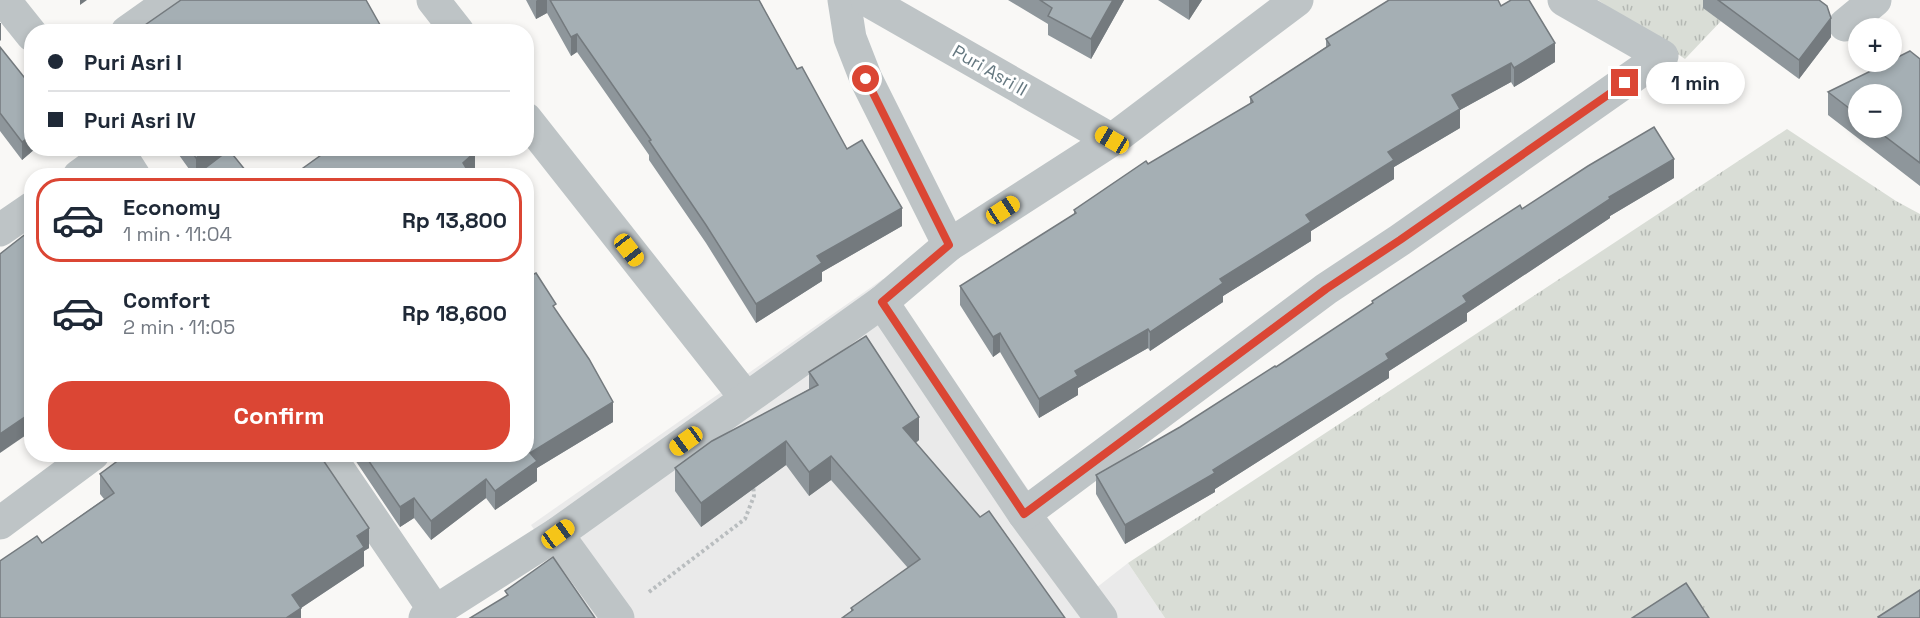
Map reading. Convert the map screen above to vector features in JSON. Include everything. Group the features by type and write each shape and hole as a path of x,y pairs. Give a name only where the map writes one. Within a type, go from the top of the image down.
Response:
{"street":[{"path":"4,0 24,25"},
{"path":"138,24 172,0"},
{"path":"433,0 452,24"},
{"path":"844,0 850,38 866,79 949,245"},
{"name":"Puri Asri II","path":"867,0 1112,140"},
{"path":"333,462 430,615 558,534 882,302 949,245 1112,140 1297,0"},
{"path":"1024,514 1326,289 1400,240 1662,56 1564,0"},
{"path":"1845,25 1875,0"},
{"path":"534,129 746,398"},
{"path":"98,168 122,158"},
{"path":"0,230 24,214"},
{"path":"882,302 1024,514 1101,618"},
{"path":"0,523 82,462"},
{"path":"558,534 617,617"}],"path":[{"path":"617,617 745,519 753,496 753,481"}],"shaded area":[{"path":"883,279 1096,588 1128,563 1165,618 594,618 531,525"}],"green space":[{"path":"1598,0 1741,0 1685,59"},
{"path":"1787,129 1896,201 1920,214 1920,594 1883,618 1709,618 1691,591 1650,618 1165,618 1128,563"}],"building":[{"path":"181,0 366,0 380,24 146,24"},
{"path":"550,0 759,0 797,69 802,67 847,149 862,140 902,208 817,256 822,263 756,304 649,141 651,140 577,34 571,37"},
{"path":"1040,0 1113,0 1091,39 1048,16 1052,8"},
{"path":"1389,0 1498,0 1501,6 1511,0 1529,0 1555,43 1514,68 1511,63 1452,95 1460,109 1388,152 1394,160 1306,215 1311,222 1220,279 1223,283 1150,332 1148,329 1075,371 1078,376 1039,399 1000,333 993,337 960,286 1076,213 1074,210 1146,161 1148,164 1253,102 1250,97 1330,45 1326,39"},
{"path":"1718,0 1819,0 1827,6 1831,18 1799,60"},
{"path":"0,47 24,77 24,141 22,142 0,113"},
{"path":"1910,51 1920,59 1920,163 1887,138 1902,138 1902,84 1848,84 1848,107 1828,92 1869,72 1902,72 1902,55"},
{"path":"1654,127 1674,159 1609,197 1610,199 1463,296 1467,302 1386,354 1389,359 1213,470 1215,473 1125,525 1096,475 1180,427 1276,367 1373,303 1372,301 1520,205 1522,209"},
{"path":"221,156 234,156 244,168 205,168"},
{"path":"320,156 471,156 463,163 466,168 303,168"},
{"path":"24,235 24,418 0,434 0,254"},
{"path":"536,273 556,304 553,306 589,359 613,402 534,451 534,274"},
{"path":"866,336 919,417 903,428 980,517 989,511 1065,618 842,618 853,610 851,608 920,559 831,456 809,472 786,441 701,503 675,468 712,441 818,385 809,372"},
{"path":"534,458 537,461 495,491 486,479 431,521 414,498 400,507 369,462 534,462"},
{"path":"116,462 324,462 369,528 357,536 364,547 292,595 301,608 286,618 0,618 0,561 37,536 42,543 114,493 100,474"},
{"path":"553,557 595,618 470,618 508,595 505,591"},
{"path":"1686,583 1709,618 1632,618"},
{"path":"1920,590 1920,618 1878,617"}],"route":[{"path":"866,79 949,245 882,302 1024,514 1326,289 1625,83"}]}
